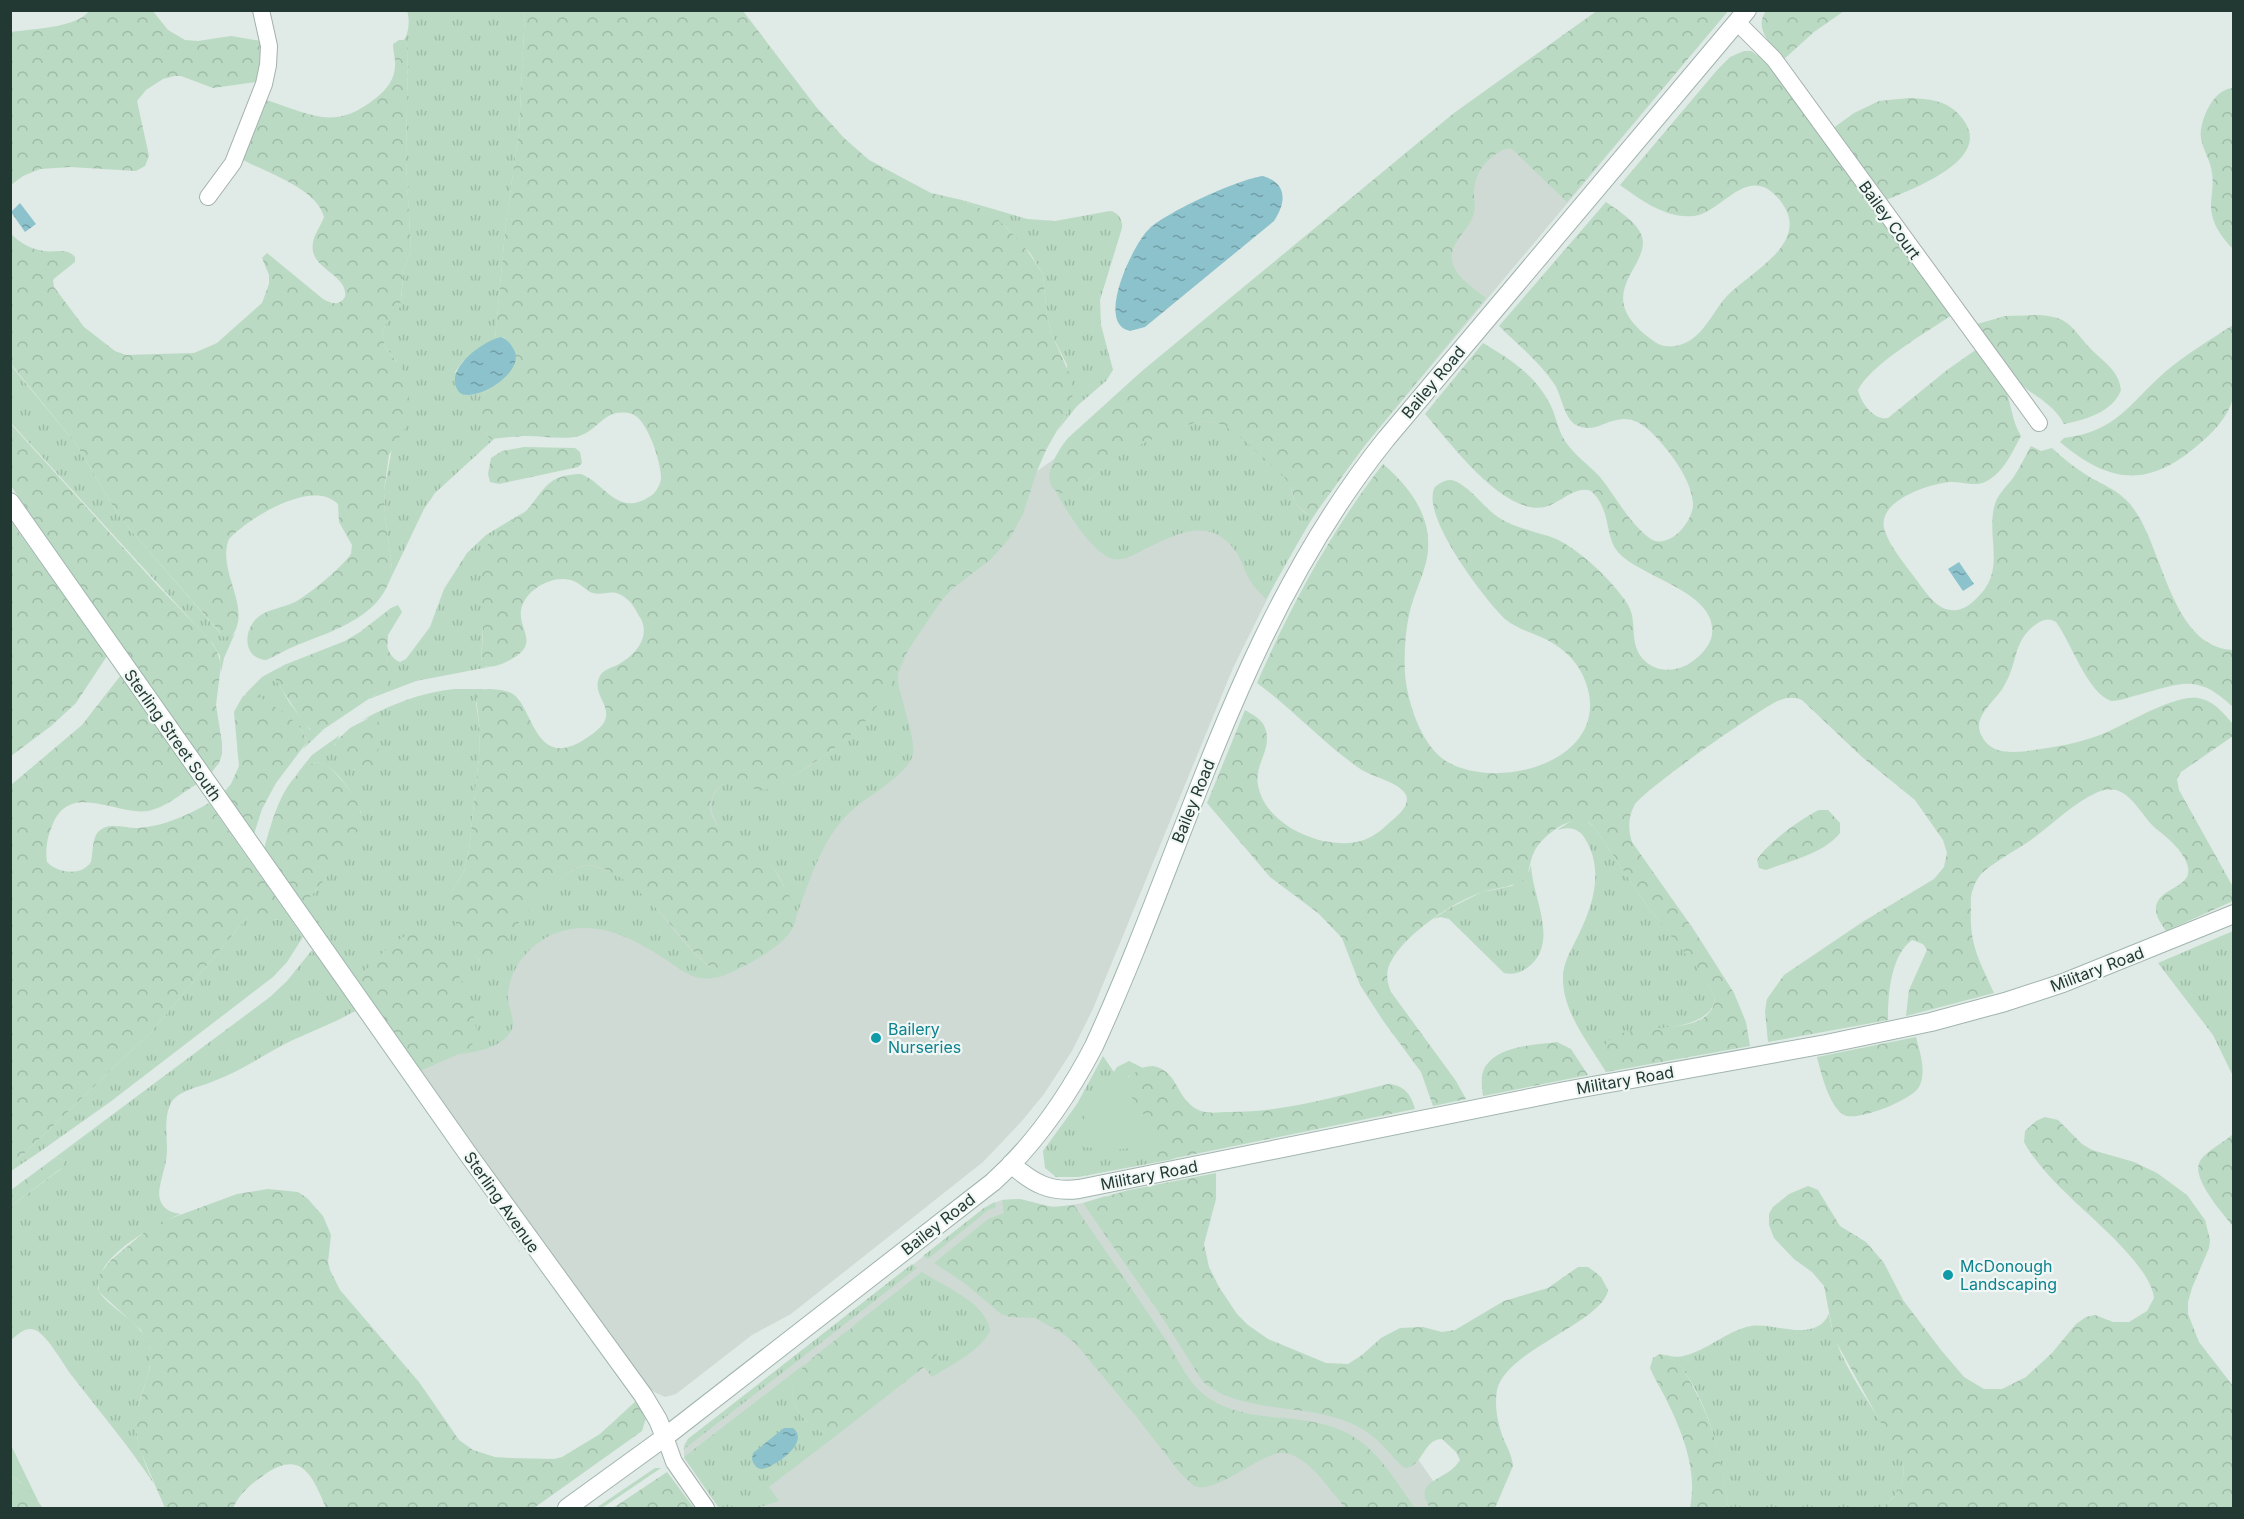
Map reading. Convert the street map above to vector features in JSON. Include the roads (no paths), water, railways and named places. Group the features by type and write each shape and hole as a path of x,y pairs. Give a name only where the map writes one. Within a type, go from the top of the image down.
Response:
{"street":[{"path":"208,197 233,163 264,84 269,46 261,10"},
{"name":"Bailey Court","path":"1742,16 2039,423"},
{"name":"Bailey Road","path":"567,1509 664,1437 988,1186 1011,1164 1060,1104 1094,1046 1216,742 1249,667 1281,598 1329,516 1386,439 1742,16"},
{"name":"Sterling Street South","path":"10,502 338,967"},
{"name":"Military Road","path":"1011,1164 1030,1180 1045,1188 1079,1189 1565,1090 1873,1035 1973,1012 2043,990 2234,914"},
{"name":"Sterling Avenue","path":"338,967 547,1265 643,1395 664,1437"},
{"path":"664,1437 674,1462 706,1509"}],"water":[{"path":"1263,176 1271,179 1281,189 1281,208 1274,221 1145,327 1130,331 1120,325 1116,314 1116,299 1121,282 1135,249 1150,228 1172,213 1205,197 1238,183"},
{"path":"20,203 36,224 25,232 11,212"},
{"path":"501,337 509,342 514,350 516,359 513,367 498,384 487,390 477,394 460,393 455,385 455,376 459,367 474,351"},
{"path":"1959,562 1974,584 1963,591 1948,569"},
{"path":"784,1428 793,1428 797,1434 794,1448 766,1468 761,1469 755,1466 752,1461 753,1453"}],"place":[{"name":"Bailery Nurseries","path":"876,1038"},
{"name":"McDonough Landscaping","path":"1948,1275"}]}
